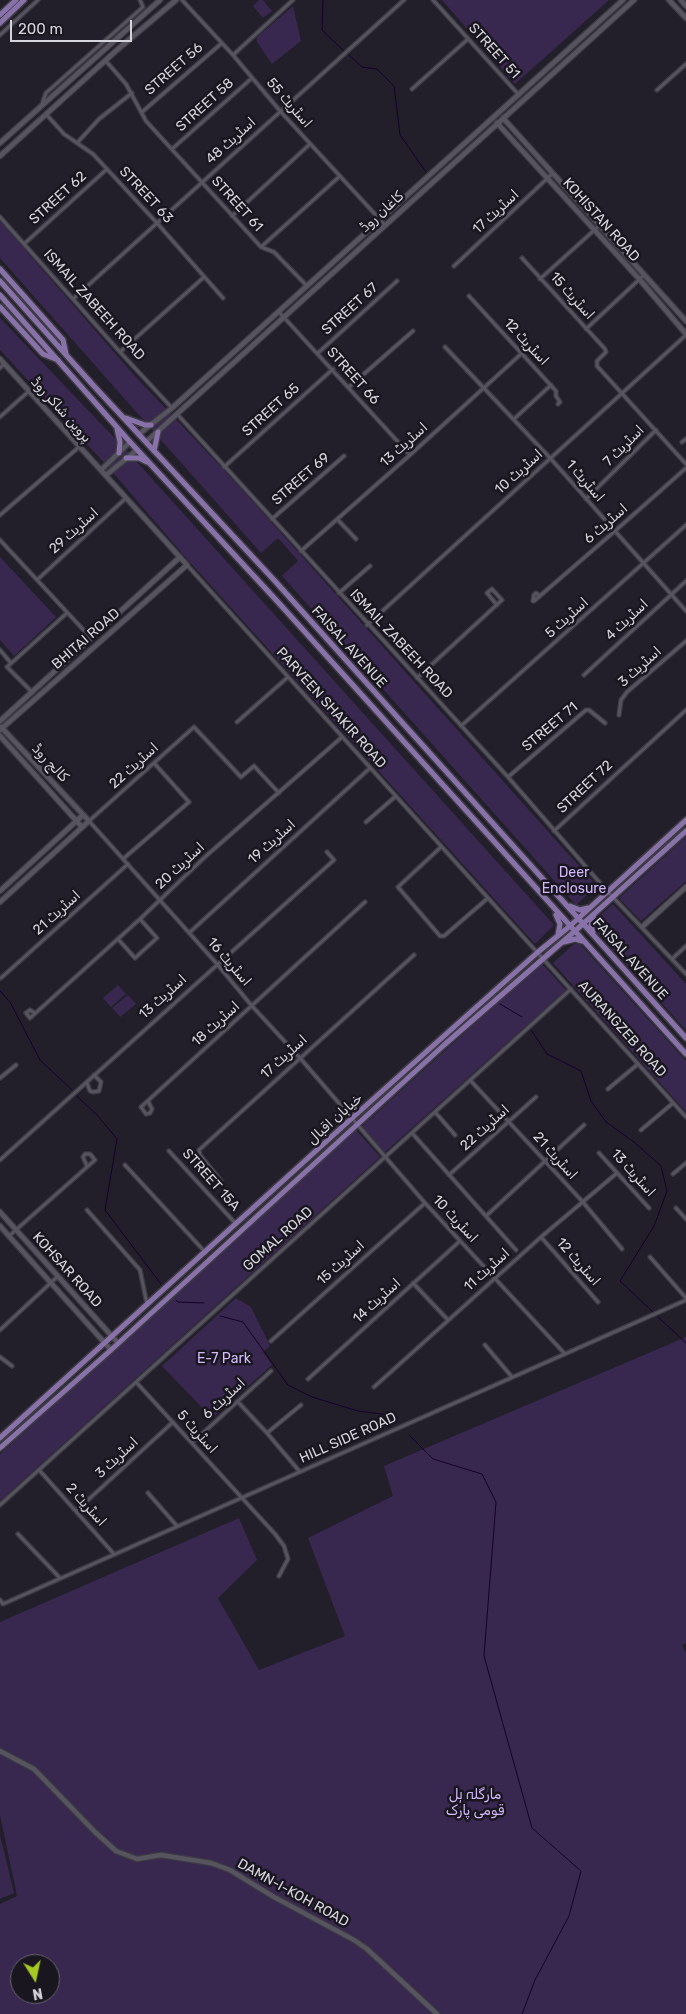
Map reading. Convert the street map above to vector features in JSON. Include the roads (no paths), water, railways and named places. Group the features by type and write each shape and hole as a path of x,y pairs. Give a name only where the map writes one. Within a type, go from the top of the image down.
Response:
{"main road":[{"path":"0,14 16,0"},
{"path":"0,24 24,0"},
{"name":"FAISAL AVENUE","path":"0,269 63,340 66,354 93,385 285,592 686,1038"},
{"path":"0,281 66,354"},
{"path":"0,295 59,360"},
{"name":"FAISAL AVENUE","path":"0,307 43,354 59,360 137,450 277,601 686,1054"},
{"path":"86,392 93,385"},
{"path":"124,417 150,425"},
{"path":"116,426 120,439 119,453"},
{"path":"154,452 158,432"},
{"path":"126,458 139,458 150,463"},
{"path":"265,588 272,588 274,580"},
{"path":"277,601 277,592 285,592"},
{"name":"خیابان اقبال","path":"0,1448 111,1350 540,955 554,939 686,820"},
{"name":"خیابان اقبال","path":"0,1438 206,1253 351,1119 540,955 558,945 575,931 686,830"},
{"path":"562,900 576,910 590,907"},
{"path":"552,907 560,921 561,927 554,939"},
{"path":"594,914 591,925 595,936"},
{"path":"558,945 575,939 587,944"}],"street":[{"path":"0,34 38,0"},
{"path":"42,106 46,93 143,7 140,0"},
{"path":"0,143 160,0"},
{"path":"0,156 105,60 176,0"},
{"name":"اسٹریٹ 55","path":"182,0 233,55 281,112 385,225"},
{"path":"233,55 293,0"},
{"name":"اسٹریٹ 48","path":"73,299 404,0"},
{"name":"STREET 51","path":"432,0 519,94"},
{"name":"کاغان روڈ","path":"139,434 172,408 623,0"},
{"path":"670,0 686,18"},
{"path":"681,0 686,6"},
{"name":"کاغان روڈ","path":"146,442 631,1"},
{"path":"0,29 9,26"},
{"path":"412,89 468,39"},
{"path":"112,43 118,49"},
{"name":"STREET 56","path":"142,112 222,43"},
{"name":"STREET 61","path":"105,60 132,93 146,121 260,246 274,252 307,286"},
{"path":"557,60 562,65"},
{"path":"657,90 686,64"},
{"name":"STREET 58","path":"172,149 252,78"},
{"path":"77,143 99,119 132,93"},
{"name":"STREET 63","path":"46,114 64,134 93,154 157,222 223,298"},
{"name":"KOHISTAN ROAD","path":"503,118 685,319"},
{"name":"KOHISTAN ROAD","path":"497,123 640,280 686,335"},
{"path":"232,216 310,144"},
{"name":"STREET 62","path":"24,244 107,169"},
{"name":"اسٹریٹ 17","path":"454,266 553,174"},
{"path":"260,246 340,176"},
{"name":"ISMAIL ZABEEH ROAD","path":"0,217 172,408"},
{"path":"540,279 600,225"},
{"name":"اسٹریٹ 15","path":"522,258 606,350 596,363 623,394"},
{"path":"586,329 644,275"},
{"path":"120,352 204,278"},
{"name":"STREET 67","path":"318,353 397,281"},
{"name":"اسٹریٹ 12","path":"469,296 556,391 556,398 560,402 558,404"},
{"name":"STREET 66","path":"279,312 410,455"},
{"path":"677,324 685,319"},
{"path":"349,387 413,331"},
{"name":"اسٹریٹ 10","path":"368,624 686,335"},
{"name":"اسٹریٹ 1","path":"445,347 551,459 686,610"},
{"name":"اسٹریٹ 13","path":"301,551 522,354"},
{"name":"پروین شاکر روڈ","path":"0,359 2,366 29,391 106,476"},
{"name":"STREET 65","path":"224,467 333,369"},
{"path":"514,419 551,385"},
{"path":"0,417 29,391"},
{"path":"623,394 686,464"},
{"name":"ISMAIL ZABEEH ROAD","path":"177,414 508,777 607,891 686,974"},
{"name":"اسٹریٹ 7","path":"586,499 656,430"},
{"path":"682,442 686,439"},
{"path":"101,470 130,442"},
{"path":"0,515 79,446"},
{"path":"106,476 137,450"},
{"name":"STREET 69","path":"272,519 344,456"},
{"name":"اسٹریٹ 6","path":"540,596 686,468"},
{"name":"PARVEEN SHAKIR ROAD","path":"106,476 540,955"},
{"name":"اسٹریٹ 29","path":"37,580 127,498"},
{"path":"338,520 356,540"},
{"name":"اسٹریٹ 5","path":"461,726 686,526"},
{"path":"0,540 91,638"},
{"name":"BHITAI ROAD","path":"0,721 180,557"},
{"name":"BHITAI ROAD","path":"1,728 187,565"},
{"path":"339,593 370,566"},
{"name":"اسٹریٹ 4","path":"584,675 686,581"},
{"path":"417,678 497,605 502,600 492,589 487,593 497,605"},
{"path":"32,692 7,667 67,613"},
{"name":"اسٹریٹ 3","path":"619,715 621,700 627,692 686,640"},
{"path":"0,650 11,663"},
{"path":"237,722 288,677"},
{"name":"STREET 71","path":"508,777 586,710 589,710 605,724"},
{"name":"STREET 72","path":"554,832 686,710"},
{"name":"اسٹریٹ 22","path":"88,821 194,726 241,777 253,766 256,767 279,793"},
{"name":"کالج روڈ","path":"1,728 88,821"},
{"name":"کالج روڈ","path":"0,736 82,827"},
{"name":"اسٹریٹ 20","path":"35,1013 140,919 206,856 342,737"},
{"path":"123,859 189,802 154,763"},
{"name":"اسٹریٹ 19","path":"188,933 370,768"},
{"path":"366,822 396,796"},
{"path":"0,891 84,815"},
{"path":"0,902 88,821"},
{"name":"اسٹریٹ 16","path":"88,821 300,1058 351,1119"},
{"path":"441,846 398,887 442,937 488,898"},
{"name":"اسٹریٹ 13","path":"0,1160 334,860 327,852"},
{"name":"اسٹریٹ 21","path":"1,978 128,864"},
{"path":"642,926 686,887"},
{"name":"اسٹریٹ 18","path":"148,1101 365,902"},
{"path":"118,939 135,958 157,938 140,919"},
{"path":"672,959 686,946"},
{"name":"اسٹریٹ 17","path":"221,1181 200,1155 199,1150 414,955"},
{"name":"AURANGZEB ROAD","path":"540,955 686,1117"},
{"name":"GOMAL ROAD","path":"0,1506 571,989"},
{"path":"608,1089 638,1064"},
{"path":"0,1078 16,1065"},
{"path":"87,1082 90,1091 99,1091 101,1082 94,1075"},
{"name":"اسٹریٹ 21","path":"470,1080 582,1201 622,1249"},
{"name":"اسٹریٹ 22","path":"449,1175 536,1097"},
{"path":"641,1130 674,1103"},
{"path":"435,1112 456,1136"},
{"name":"اسٹریٹ 10","path":"351,1119 425,1203 566,1354"},
{"path":"486,1216 584,1125"},
{"path":"412,1133 516,1250"},
{"name":"STREET 15A","path":"169,1151 236,1225"},
{"name":"اسٹریٹ 13","path":"599,1152 649,1208"},
{"path":"10,1236 95,1160 90,1154 85,1154 83,1157 87,1166"},
{"path":"673,1174 686,1163"},
{"path":"126,1165 206,1253"},
{"name":"اسٹریٹ 11","path":"374,1387 541,1237 617,1173"},
{"name":"اسٹریٹ 15","path":"271,1341 425,1203"},
{"path":"676,1208 686,1219"},
{"path":"87,1210 140,1270 148,1305"},
{"name":"KOHSAR ROAD","path":"0,1212 118,1343"},
{"name":"KOHSAR ROAD","path":"0,1226 111,1350"},
{"name":"اسٹریٹ 12","path":"541,1237 598,1302"},
{"name":"اسٹریٹ 14","path":"308,1379 460,1241"},
{"path":"650,1257 686,1299"},
{"path":"0,1330 57,1277"},
{"path":"413,1284 448,1320"},
{"name":"HILL SIDE ROAD","path":"0,1600 3,1604 686,1299"},
{"path":"485,1345 513,1377"},
{"path":"0,1357 12,1366"},
{"name":"اسٹریٹ 6","path":"192,1443 271,1371"},
{"name":"اسٹریٹ 5","path":"136,1382 242,1497 284,1546 288,1559 279,1576"},
{"path":"238,1402 300,1472"},
{"path":"267,1433 301,1405"},
{"name":"اسٹریٹ 3","path":"76,1511 173,1422"},
{"name":"اسٹریٹ 2","path":"40,1471 114,1554"},
{"path":"148,1493 177,1526"},
{"path":"18,1534 60,1578"},
{"name":"DAMN-I-KOH ROAD","path":"0,1751 34,1769 116,1851 138,1859 161,1855 211,1863 230,1870 274,1897 354,1940 367,1949 438,2014"}],"waterway":[{"path":"323,0 322,30 344,51"},
{"path":"349,55 362,67 377,69 394,86 400,135 426,172"},
{"path":"0,991 10,1002 40,1060 72,1090"},
{"path":"500,1004 522,1017"},
{"path":"531,1030 547,1054 581,1071 591,1101 606,1122 634,1142 661,1166 667,1191 654,1226 620,1281 653,1312"},
{"path":"77,1096 98,1116 117,1139 105,1210 161,1284"},
{"path":"176,1300 178,1302 204,1303"},
{"path":"220,1316 243,1322 288,1385 312,1397 358,1411 390,1415 396,1421"},
{"path":"658,1317 686,1343"},
{"path":"409,1435 433,1459 482,1474 496,1502 484,1656 532,1828 581,1871 569,1916 535,1980 522,2014"}],"park label":[{"name":"Deer Enclosure","path":"574,882"},
{"name":"E-7 Park","path":"224,1359"},
{"name":"مارگلہ ہل قومی پارک","path":"475,1804"}]}
